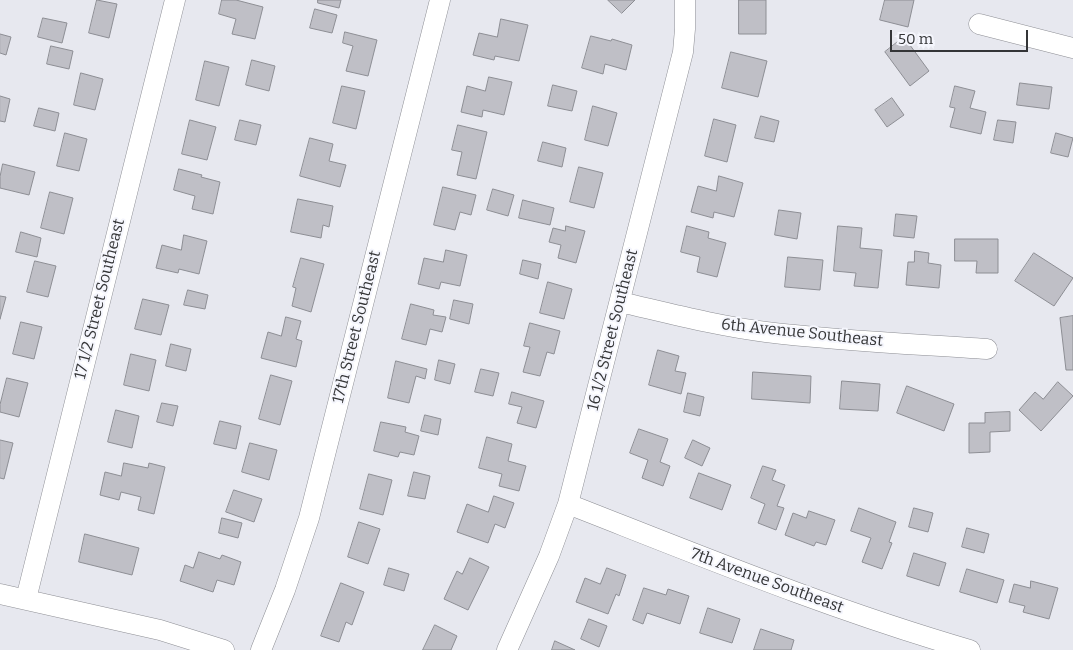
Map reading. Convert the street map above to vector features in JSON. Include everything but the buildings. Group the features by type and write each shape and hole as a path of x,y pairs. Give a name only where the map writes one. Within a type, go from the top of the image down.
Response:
{"street":[{"name":"17 1/2 Street Southeast","path":"26,599 175,0"},
{"name":"17th Street Southeast","path":"261,650 288,581 308,518 440,0"},
{"name":"16 1/2 Street Southeast","path":"507,650 549,556 568,504 683,52 685,0"},
{"path":"979,24 1073,48"},
{"name":"6th Avenue Southeast","path":"620,302 704,321 765,332 986,349"},
{"name":"7th Avenue Southeast","path":"568,504 736,571 906,632 970,650"},
{"path":"0,594 160,630 224,650"}]}
